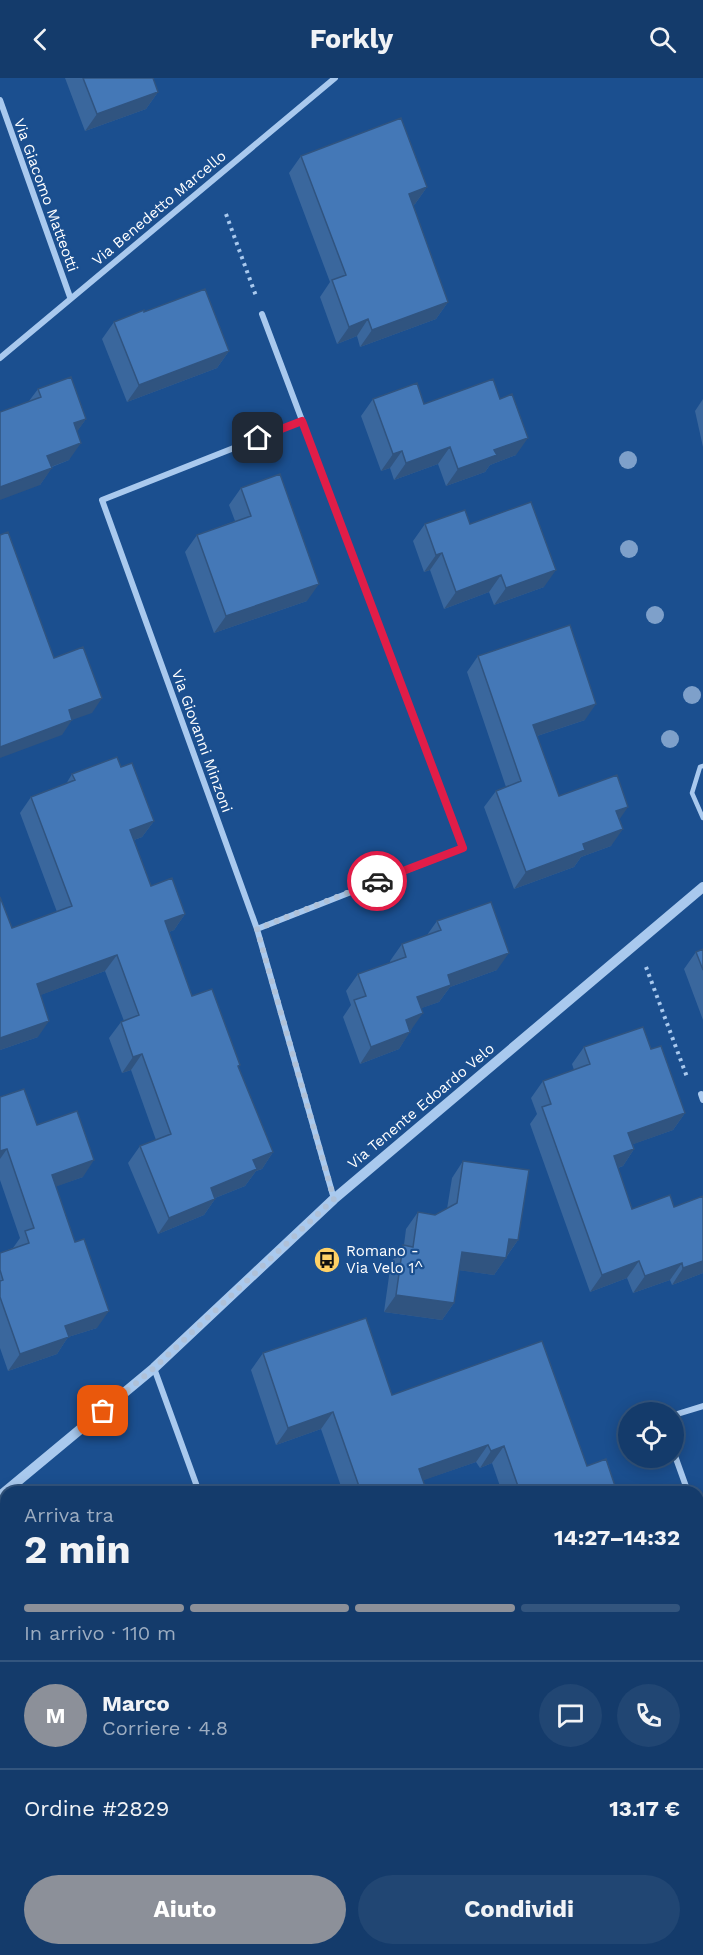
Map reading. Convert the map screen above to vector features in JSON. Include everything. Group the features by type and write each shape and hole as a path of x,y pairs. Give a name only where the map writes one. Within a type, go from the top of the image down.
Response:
{"street":[{"name":"Via Benedetto Marcello","path":"0,357 335,78"},
{"name":"Via Giacomo Matteotti","path":"0,100 70,297"},
{"path":"257,929 463,848 262,314"},
{"name":"Via Giovanni Minzoni","path":"302,421 102,500 257,929 334,1199"},
{"name":"Via Tenente Edoardo Velo","path":"12,1486 154,1368 334,1199 703,887"},
{"path":"154,1368 197,1486"},
{"path":"684,1412 703,1406"},
{"path":"679,1468 686,1486"}],"lane":[{"path":"703,766 700,767 692,793 703,818"}],"path":[{"path":"226,214 262,314"},
{"path":"637,943 685,1074 702,1097"}],"building":[{"path":"83,78 153,78 158,92 97,114"},
{"path":"401,118 427,187 409,194 448,302 372,330 368,319 349,327 332,280 346,275 301,156"},
{"path":"205,289 229,351 139,385 114,322"},
{"path":"71,377 86,419 74,423 81,443 47,456 52,468 0,487 0,412 41,397 38,389"},
{"path":"493,379 500,399 512,394 528,438 494,450 497,455 458,469 450,447 406,463 402,451 393,454 373,399 417,383 424,404"},
{"path":"280,474 319,584 226,616 197,535 251,516 241,488"},
{"path":"531,502 556,570 506,588 501,575 456,592 442,553 436,555 425,524 465,510 470,524"},
{"path":"8,532 54,658 83,647 102,698 69,710 72,720 0,747 0,535"},
{"path":"570,625 596,704 533,725 559,796 617,775 628,807 616,811 623,829 583,844 585,850 526,872 496,791 521,781 478,656"},
{"path":"117,757 121,767 132,763 154,821 130,830 151,886 172,878 185,914 165,921 192,996 212,989 240,1065 238,1066 273,1152 253,1160 257,1169 211,1188 215,1199 169,1218 140,1146 171,1134 142,1054 133,1057 121,1022 139,1015 117,955 37,984 49,1021 0,1038 0,897 12,928 72,906 31,797 75,780 72,774"},
{"path":"491,902 509,953 448,975 451,985 417,997 423,1013 406,1020 410,1032 371,1047 354,1000 366,996 358,974 406,957 402,944 441,930 437,921"},
{"path":"703,949 703,970 696,952"},
{"path":"643,1027 651,1049 661,1046 685,1113 628,1133 634,1149 614,1156 632,1209 670,1195 674,1207 703,1196 703,1261 683,1268 682,1263 645,1276 639,1261 602,1275 542,1107 551,1104 543,1081 590,1064 584,1047"},
{"path":"24,1089 37,1125 77,1111 94,1160 52,1175 75,1242 84,1239 109,1311 65,1326 69,1337 20,1354 0,1297 0,1281 3,1280 0,1270 0,1253 29,1243 25,1231 34,1228 7,1149 0,1151 0,1097"},
{"path":"463,1161 529,1170 518,1240 509,1239 506,1258 462,1252 454,1303 396,1295 403,1245 413,1247 418,1212 435,1215 457,1203"},
{"path":"366,1318 392,1395 542,1341 587,1466 606,1459 615,1486 518,1486 504,1446 491,1451 488,1445 419,1469 425,1486 359,1486 333,1412 288,1428 263,1353"}],"way so far":[{"path":"103,1411 154,1368 334,1199 257,929 377,881"}],"place":[{"name":"Romano - Via Velo 1^","path":"327,1260"}],"route":[{"path":"258,438 302,421 463,848 377,881"}]}
